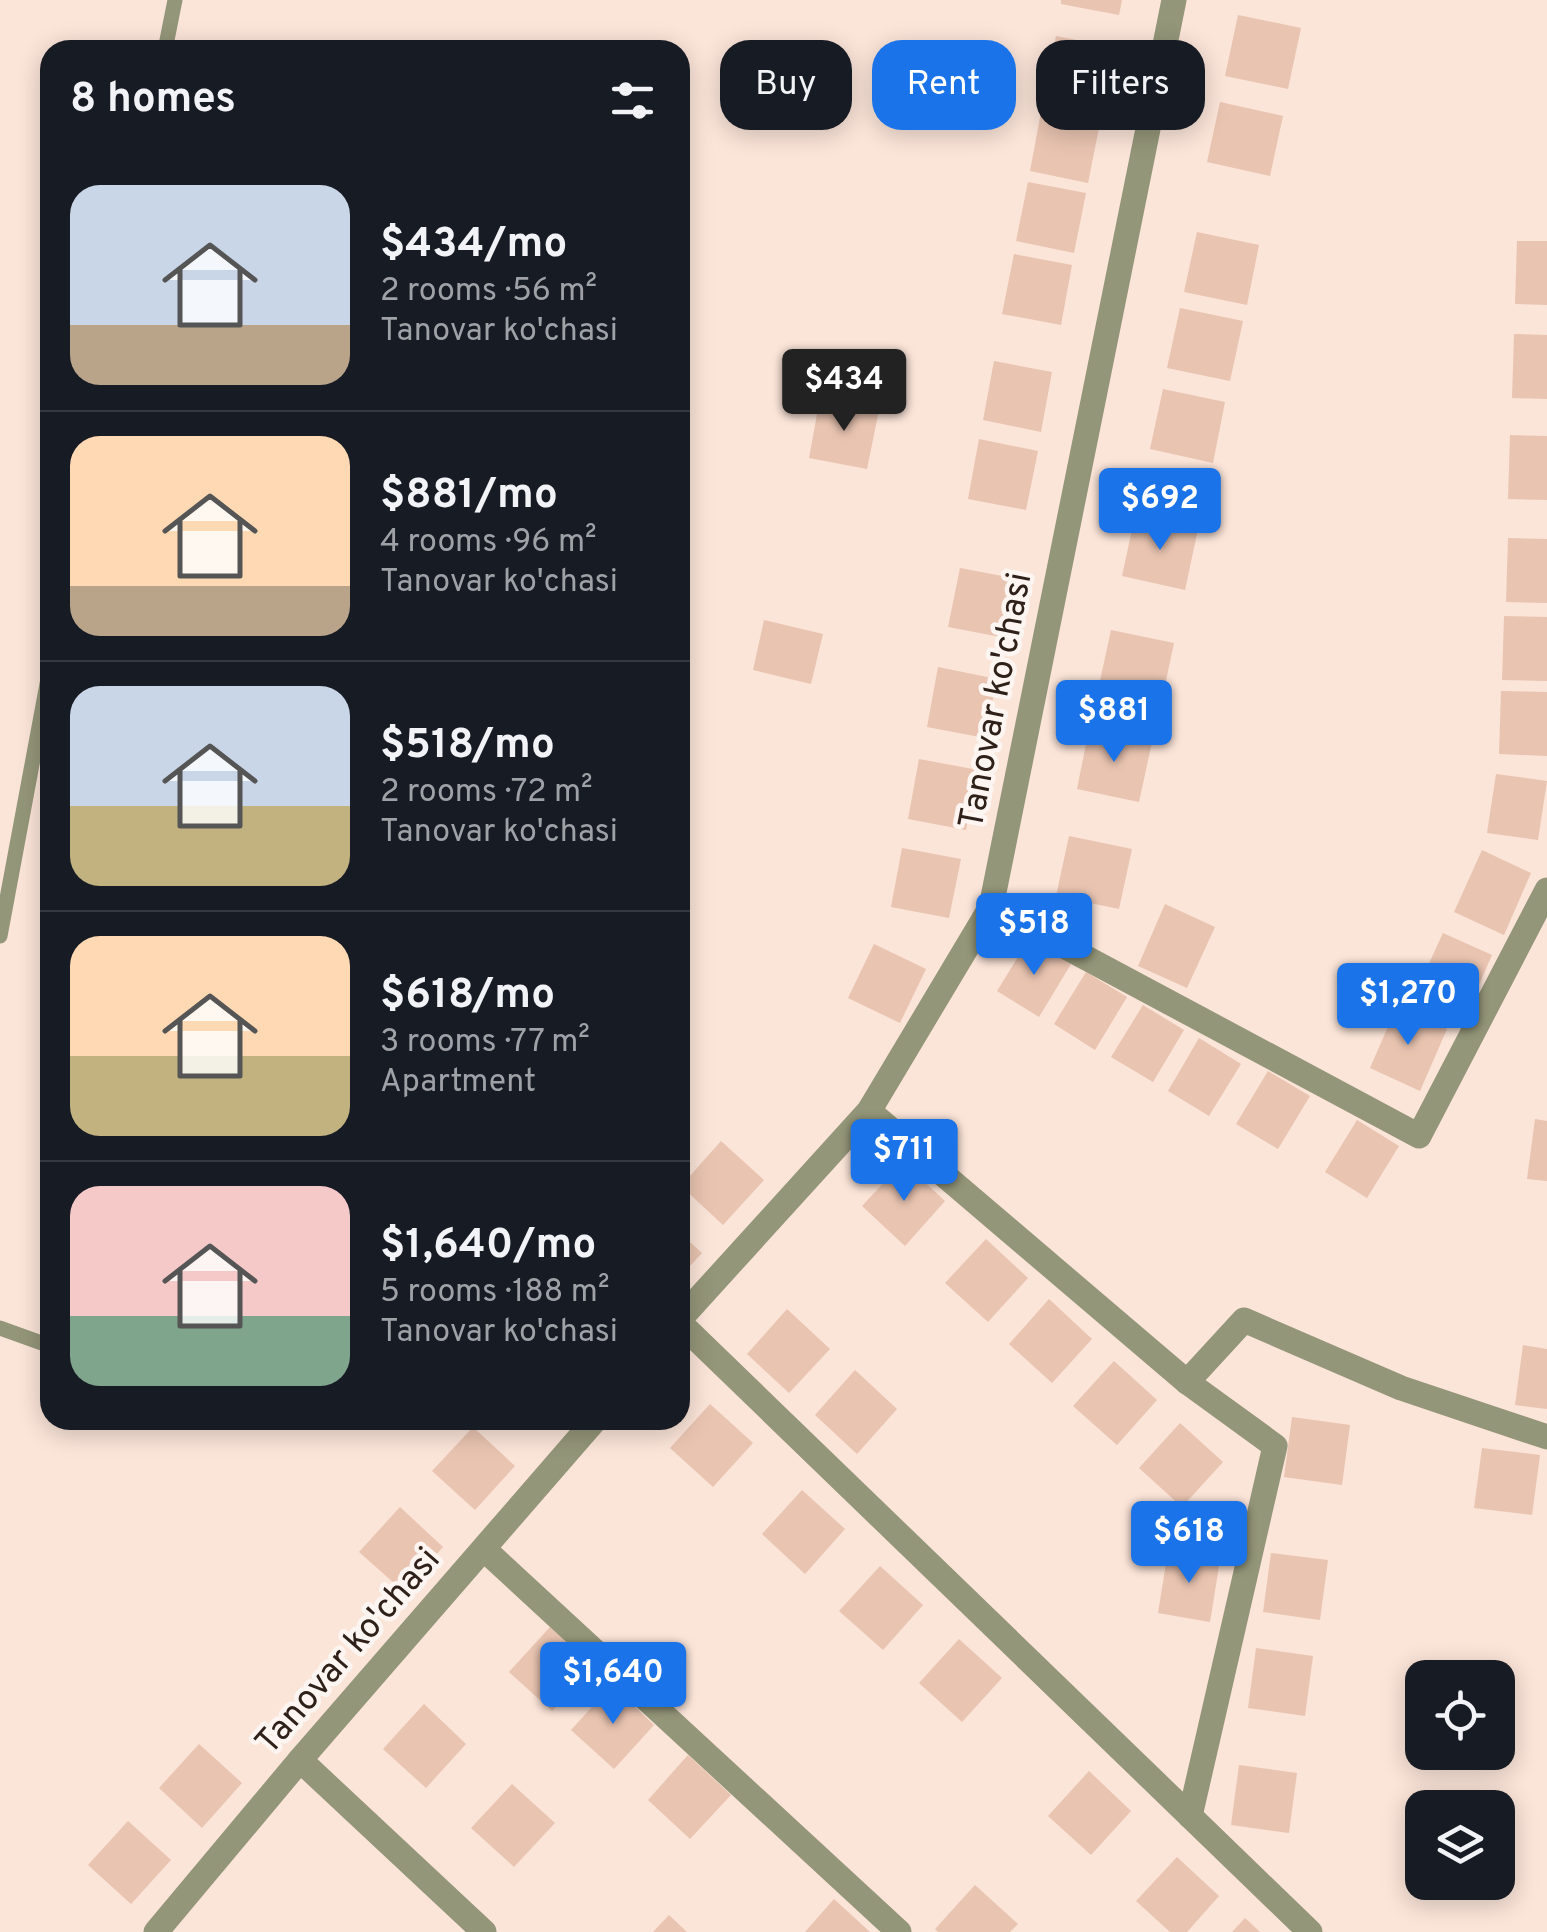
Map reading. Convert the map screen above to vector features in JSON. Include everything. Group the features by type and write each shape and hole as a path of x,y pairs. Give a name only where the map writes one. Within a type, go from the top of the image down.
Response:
{"street":[{"name":"Tanovar ko'chasi","path":"690,1310 869,1111 992,906 1174,0"},
{"path":"992,906 1419,1136 1547,890"},
{"path":"869,1111 1186,1382 1275,1446 1190,1816"},
{"path":"1186,1382 1244,1320 1401,1388 1547,1437"},
{"path":"690,1331 1310,1932"},
{"name":"Tanovar ko'chasi","path":"156,1932 587,1430"},
{"path":"485,1550 899,1932"},
{"path":"300,1760 484,1932"}],"lane":[{"path":"167,40 174,0"},
{"path":"0,936 40,722"},
{"path":"0,1328 40,1342"}],"building":[{"path":"1061,0 1122,0 1119,15 1061,4"},
{"path":"1238,15 1301,28 1288,89 1225,76"},
{"path":"1220,102 1283,116 1270,176 1207,162"},
{"path":"1038,130 1099,130 1088,183 1030,171"},
{"path":"1028,182 1086,193 1074,253 1016,241"},
{"path":"1197,232 1259,245 1247,305 1184,292"},
{"path":"1517,241 1547,241 1547,305 1515,304"},
{"path":"1014,254 1072,265 1061,325 1002,314"},
{"path":"1180,308 1243,321 1230,381 1167,368"},
{"path":"1514,334 1547,335 1547,399 1512,398"},
{"path":"994,361 1052,372 1041,432 983,420"},
{"path":"1163,389 1225,402 1213,463 1150,449"},
{"path":"820,398 879,410 867,469 809,458"},
{"path":"1510,435 1547,436 1547,500 1508,499"},
{"path":"979,439 1038,451 1026,510 968,499"},
{"path":"1135,516 1198,529 1185,590 1122,576"},
{"path":"1508,538 1547,539 1547,603 1506,602"},
{"path":"960,568 1018,579 1006,638 948,627"},
{"path":"1504,616 1547,617 1547,681 1502,680"},
{"path":"764,620 823,634 811,684 753,670"},
{"path":"1111,630 1174,643 1161,704 1098,690"},
{"path":"938,667 997,679 985,738 927,727"},
{"path":"1501,691 1547,692 1547,756 1499,754"},
{"path":"1089,729 1152,742 1139,802 1077,789"},
{"path":"919,759 978,770 966,830 908,819"},
{"path":"1496,774 1547,781 1538,840 1487,833"},
{"path":"1069,836 1132,849 1119,909 1056,896"},
{"path":"902,848 961,859 949,918 891,907"},
{"path":"1482,850 1531,873 1504,935 1454,912"},
{"path":"1165,904 1215,927 1187,988 1138,966"},
{"path":"1443,933 1492,955 1465,1016 1415,994"},
{"path":"1029,939 1071,964 1039,1017 997,991"},
{"path":"874,944 926,969 900,1023 848,998"},
{"path":"1086,972 1127,997 1095,1050 1054,1024"},
{"path":"1143,1005 1184,1030 1153,1082 1111,1057"},
{"path":"1397,1006 1447,1029 1420,1091 1370,1068"},
{"path":"1199,1038 1241,1064 1209,1116 1168,1091"},
{"path":"1268,1071 1310,1096 1278,1149 1236,1124"},
{"path":"1535,1119 1547,1121 1547,1181 1527,1179"},
{"path":"1357,1120 1399,1146 1367,1198 1325,1172"},
{"path":"721,1141 764,1180 723,1225 690,1194 690,1176"},
{"path":"903,1162 945,1201 905,1246 862,1206"},
{"path":"986,1239 1028,1278 988,1322 945,1283"},
{"path":"690,1242 702,1253 690,1266"},
{"path":"1049,1299 1092,1339 1052,1383 1009,1344"},
{"path":"787,1309 830,1349 789,1393 747,1354"},
{"path":"1523,1345 1547,1349 1547,1409 1515,1405"},
{"path":"1114,1361 1157,1400 1117,1445 1073,1406"},
{"path":"855,1370 897,1409 857,1454 815,1415"},
{"path":"710,1404 753,1443 713,1487 670,1448"},
{"path":"1292,1417 1350,1425 1342,1485 1284,1477"},
{"path":"1180,1423 1223,1462 1182,1507 1139,1468"},
{"path":"470,1430 476,1430 515,1466 475,1510 432,1471"},
{"path":"1482,1448 1540,1455 1532,1515 1474,1508"},
{"path":"802,1490 845,1529 805,1574 762,1534"},
{"path":"400,1507 443,1547 403,1591 359,1552"},
{"path":"1168,1551 1220,1560 1210,1622 1158,1613"},
{"path":"1271,1553 1328,1560 1320,1620 1263,1612"},
{"path":"880,1566 923,1605 883,1650 839,1611"},
{"path":"550,1627 593,1667 552,1711 509,1672"},
{"path":"959,1639 1002,1678 962,1722 919,1683"},
{"path":"1256,1648 1313,1656 1305,1716 1248,1708"},
{"path":"612,1685 654,1725 614,1769 571,1730"},
{"path":"424,1704 466,1744 426,1788 383,1749"},
{"path":"199,1744 242,1783 202,1828 159,1788"},
{"path":"688,1755 731,1795 690,1839 648,1800"},
{"path":"1239,1765 1297,1773 1289,1833 1231,1825"},
{"path":"1089,1771 1131,1811 1091,1855 1048,1816"},
{"path":"512,1784 555,1823 514,1867 471,1828"},
{"path":"128,1821 171,1860 131,1904 88,1865"},
{"path":"1177,1857 1219,1896 1187,1932 1170,1932 1136,1901"},
{"path":"975,1885 1018,1924 1010,1932 938,1932 935,1929"},
{"path":"834,1899 870,1932 805,1932"},
{"path":"669,1915 687,1932 653,1932"},
{"path":"1245,1918 1260,1932 1232,1932"}]}
